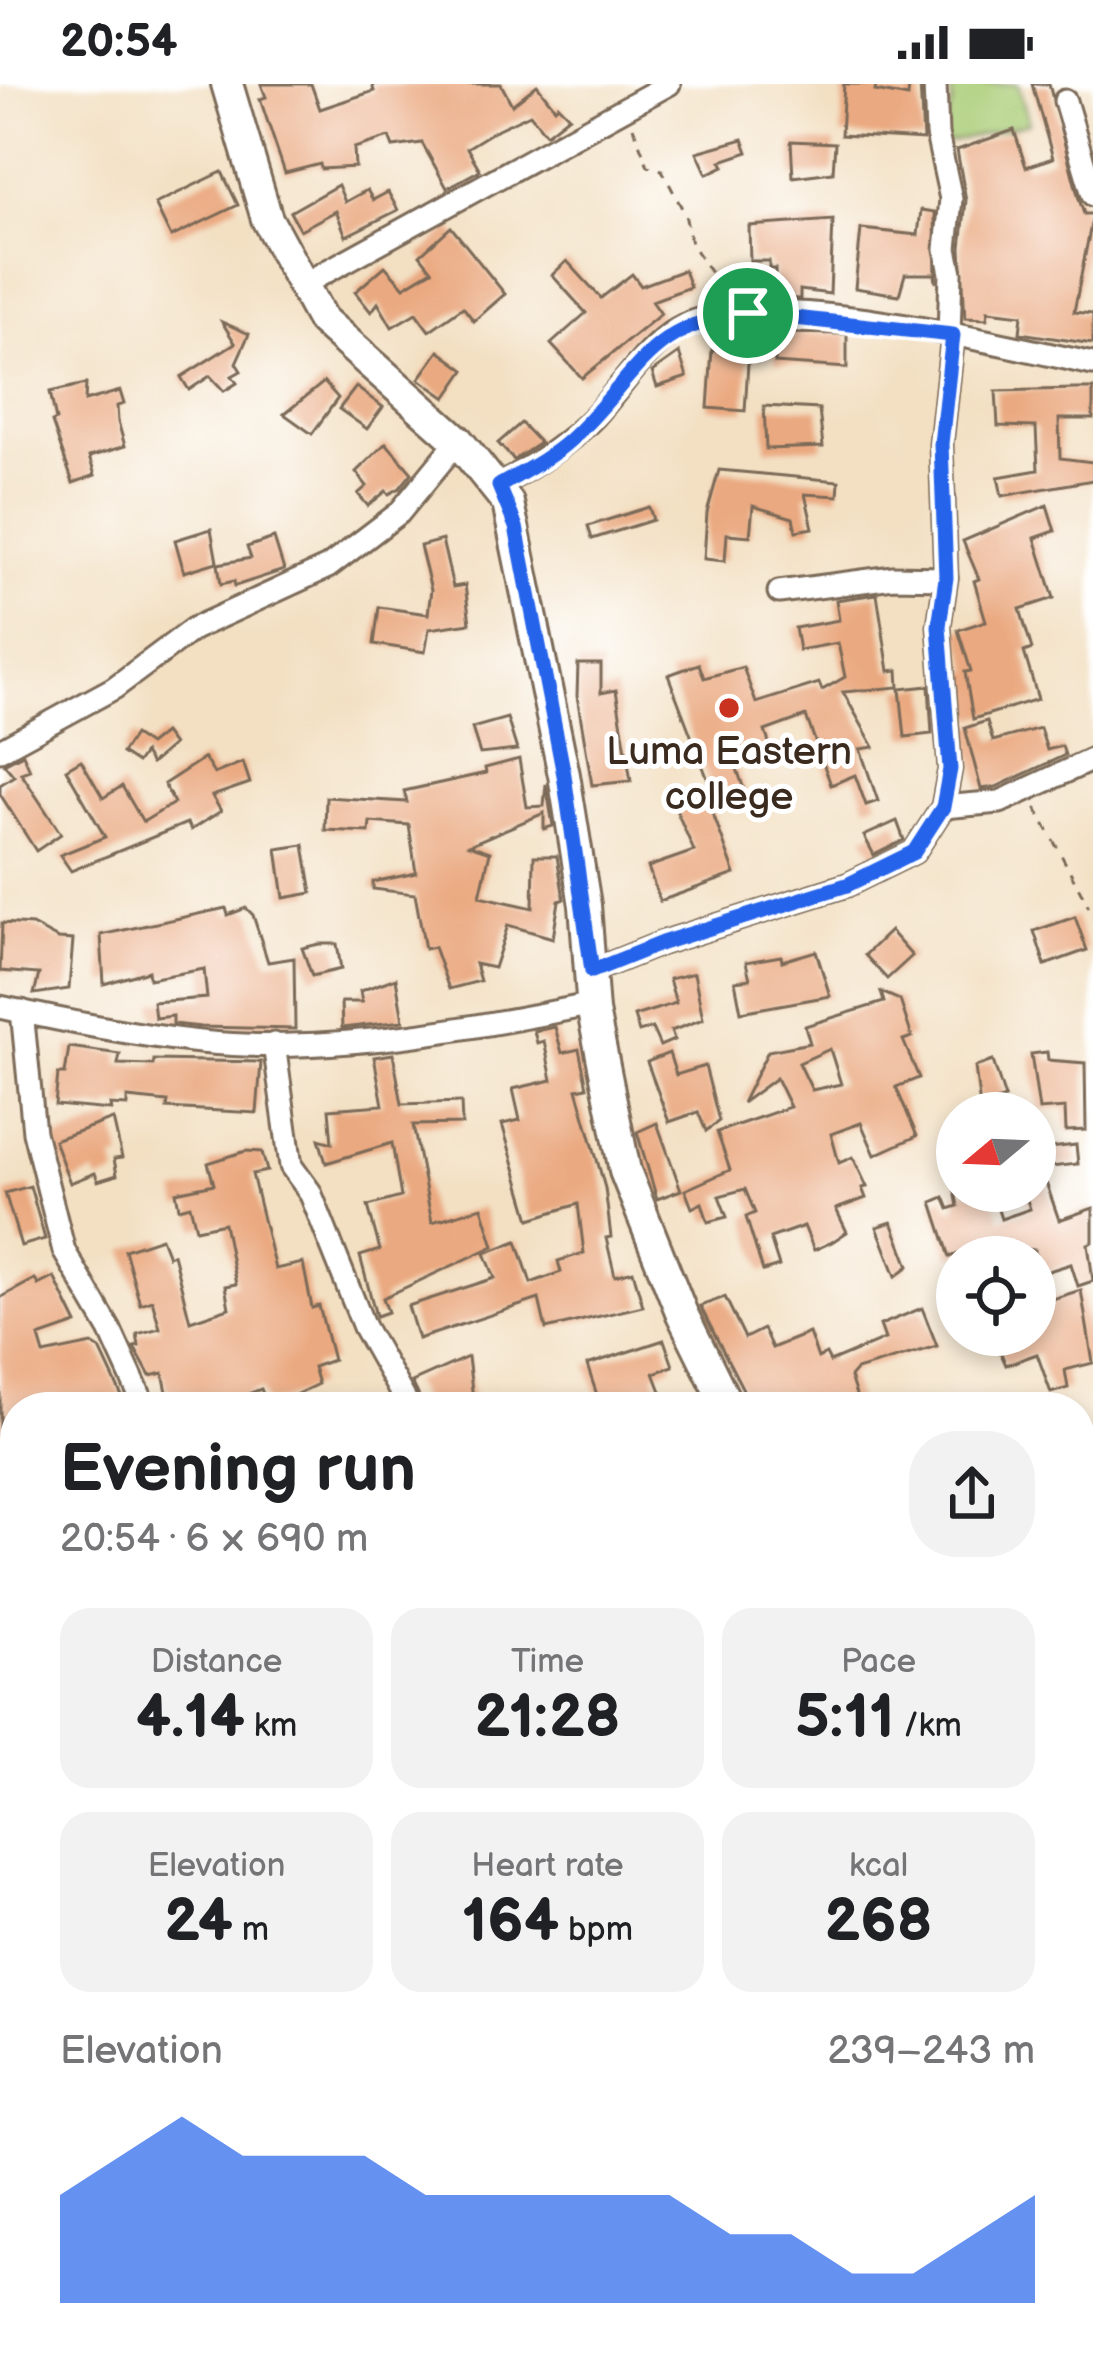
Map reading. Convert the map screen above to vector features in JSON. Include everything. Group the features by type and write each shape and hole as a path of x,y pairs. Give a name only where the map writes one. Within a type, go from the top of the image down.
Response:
{"street":[{"path":"227,84 258,195 302,285 337,337 458,441 499,486 519,542 564,775 593,1004 625,1171 672,1293 721,1392"},
{"path":"302,285 669,84"},
{"path":"592,971 662,943 847,885 914,852 943,807 950,769 939,626 946,578 941,444 951,334 951,199 941,162 935,84"},
{"path":"1065,101 1093,195"},
{"path":"499,486 566,443 678,328 734,314 787,314 951,334 1093,364"},
{"path":"0,750 114,688 193,629 328,567 399,513 458,441"},
{"path":"779,592 893,578 946,578"},
{"path":"943,807 1000,802 1093,759"},
{"path":"138,1392 110,1330 64,1250 34,1132 11,1009 202,1042 274,1044 455,1031 593,1004"},
{"path":"274,1044 292,1166 310,1192 364,1327 401,1392"}],"path":[{"path":"625,109 648,166 662,170 685,214 692,244 716,275 734,314"},
{"path":"1027,790 1089,907"}],"green space":[{"path":"951,84 1018,84 1029,123 940,145 952,104"}],"building":[{"path":"261,84 311,84 320,109 374,91 372,84 501,84 512,105 537,85 555,108 558,105 569,116 546,134 530,114 498,129 467,148 480,170 447,188 422,143 393,147 389,137 354,148 355,167 321,169 320,164 285,173 260,99 266,97"},
{"path":"844,84 876,84 875,91 908,97 909,84 920,84 923,140 841,135"},
{"path":"1032,84 1049,84 1084,214 1093,214 1074,312 1093,314 1093,344 1020,333 1022,315 988,311 987,319 965,318 961,248 966,200 957,150 1014,130 1026,167 1053,158"},
{"path":"743,139 748,152 721,161 724,166 707,174 697,152"},
{"path":"791,141 835,143 833,172 793,177"},
{"path":"222,172 238,205 171,237 155,204"},
{"path":"338,185 345,202 367,190 373,200 388,192 398,210 346,236 336,211 300,230 290,212"},
{"path":"921,210 935,212 936,282 935,274 905,274 899,295 855,288 861,229 918,235"},
{"path":"833,220 830,294 800,290 800,299 775,298 775,269 769,269 769,261 750,261 749,226"},
{"path":"451,227 505,294 474,321 463,307 429,331 416,313 392,327 378,303 371,312 355,292 385,266 404,287 432,270 420,255"},
{"path":"567,261 601,298 632,274 641,286 684,270 690,287 652,301 661,314 582,378 551,344 586,313 552,275"},
{"path":"222,322 249,334 236,363 241,371 232,376 237,383 224,391 210,376 189,390 181,377 235,343"},
{"path":"729,330 750,331 745,411 708,408 712,350 728,351"},
{"path":"775,333 847,334 847,368 775,363"},
{"path":"439,351 465,370 446,398 419,379"},
{"path":"679,353 687,377 657,387 652,372"},
{"path":"324,382 338,398 312,434 284,414"},
{"path":"86,384 85,401 120,391 124,404 117,406 118,422 125,446 89,457 95,475 73,483 52,422 56,420 50,392"},
{"path":"356,387 383,407 367,429 339,409"},
{"path":"1093,389 1093,419 1059,419 1060,458 1093,462 1093,480 1002,496 998,477 1038,470 1036,427 998,426 996,391"},
{"path":"764,406 819,409 823,447 766,449"},
{"path":"521,423 540,443 514,460 498,443"},
{"path":"386,443 412,473 400,488 386,491 368,506 358,494 367,486 356,472"},
{"path":"719,470 839,481 838,496 805,494 813,528 796,531 793,518 753,506 750,536 727,534 725,561 704,559 707,513"},
{"path":"1047,505 1055,531 1035,538 1054,598 1020,609 1032,649 1024,652 1038,699 973,719 965,672 971,671 958,630 986,621 974,581 979,579 963,541"},
{"path":"649,507 653,520 592,539 588,526"},
{"path":"211,529 217,562 184,572 175,540"},
{"path":"274,538 284,570 235,586 234,581 221,584 218,564 251,558 247,547"},
{"path":"442,540 453,587 465,585 470,623 429,629 425,652 374,644 379,607 428,614 431,590 420,546"},
{"path":"877,594 889,671 898,670 899,687 843,692 874,747 860,749 878,801 866,805 855,775 831,785 806,716 765,731 773,754 736,766 747,798 711,808 735,874 660,901 648,867 694,851 675,807 713,793 668,675 699,664 704,678 743,667 756,703 819,683 822,690 845,677 838,643 799,650 795,628 839,620 836,600"},
{"path":"578,664 601,664 601,693 616,690 631,781 592,785 577,696"},
{"path":"929,686 932,734 905,737 900,689"},
{"path":"507,718 517,750 480,754 472,728"},
{"path":"987,721 993,741 1040,728 1047,750 1062,746 1065,755 996,787 981,789 965,728"},
{"path":"164,733 173,745 151,764 144,753 137,763 122,753 134,735 149,745"},
{"path":"23,754 30,770 21,773 61,834 36,851 0,794 0,785 14,776 4,764"},
{"path":"204,758 214,774 243,762 250,783 212,796 221,811 191,830 187,823 71,871 60,855 105,837 66,769 81,760 103,798 122,786 143,822 174,803 164,784"},
{"path":"519,759 527,807 544,806 546,784 553,826 544,829 544,813 469,845 490,852 480,896 533,908 534,856 557,856 564,899 559,901 553,938 508,925 494,968 475,964 480,981 449,989 434,947 425,949 415,894 373,889 373,882 416,873 409,825 370,822 369,832 325,830 326,797 407,802 404,791 486,773 485,768"},
{"path":"897,821 904,840 874,855 864,836"},
{"path":"304,845 312,893 284,898 277,849"},
{"path":"226,908 228,915 246,908 253,915 268,962 294,958 295,1029 201,1027 173,1024 173,1016 155,1018 153,1002 207,998 204,969 149,979 148,971 104,984 101,935"},
{"path":"1075,917 1087,950 1045,965 1034,931"},
{"path":"2,923 32,925 58,939 73,940 69,989 34,994 39,974 0,971"},
{"path":"890,931 912,956 887,979 865,955"},
{"path":"337,944 341,969 312,976 302,948"},
{"path":"816,951 830,996 741,1012 735,981 750,979 746,962 781,956 782,961"},
{"path":"694,973 703,1019 671,1031 674,1040 660,1046 652,1028 639,1032 634,1016 676,1003 669,979"},
{"path":"396,978 403,1021 342,1028 341,1002 362,1002 360,991"},
{"path":"881,992 900,1000 912,1037 903,1040 919,1078 896,1087 917,1136 875,1155 861,1123 831,1134 839,1163 853,1157 867,1187 862,1188 866,1198 836,1209 847,1232 814,1250 804,1226 770,1238 779,1266 763,1271 746,1217 755,1213 745,1189 719,1196 727,1217 708,1222 702,1203 692,1208 685,1190 730,1170 717,1132 790,1107 776,1078 742,1103 768,1051 810,1043 805,1026 884,1002","holes":["830,1049 841,1084 812,1090 799,1063"]},
{"path":"555,1027 562,1053 579,1049 587,1087 577,1089 605,1188 611,1237 606,1238 615,1276 633,1271 643,1306 546,1329 539,1299 418,1339 408,1306 495,1278 485,1253 517,1241 531,1283 561,1272 558,1261 584,1253 578,1204 530,1219 502,1124 520,1120 513,1089 552,1080 544,1041 537,1043 534,1031"},
{"path":"69,1047 120,1054 118,1064 261,1062 257,1113 167,1108 168,1102 127,1098 127,1106 110,1105 111,1110 55,1105 58,1074 65,1074"},
{"path":"1047,1052 1048,1060 1085,1063 1086,1130 1066,1131 1065,1108 1056,1109 1056,1092 1036,1092 1031,1054"},
{"path":"669,1053 676,1075 705,1066 719,1121 706,1131 698,1112 669,1122 647,1062"},
{"path":"393,1054 402,1104 461,1102 462,1124 413,1125 432,1222 482,1207 494,1246 383,1298 388,1312 376,1316 360,1256 380,1250 368,1206 401,1197 392,1143 326,1163 319,1139 332,1143 329,1109 383,1105 374,1057"},
{"path":"993,1061 1003,1092 978,1092 975,1067"},
{"path":"113,1119 122,1158 114,1159 117,1175 98,1181 95,1173 70,1183 54,1140"},
{"path":"657,1123 681,1190 657,1199 637,1132"},
{"path":"1076,1145 1078,1164 1056,1166 1056,1147"},
{"path":"246,1151 262,1152 267,1171 252,1174 275,1269 303,1263 312,1308 319,1306 333,1360 313,1367 318,1384 301,1392 167,1392 163,1373 150,1376 134,1347 139,1346 137,1334 160,1328 152,1300 140,1304 125,1250 161,1238 168,1256 173,1254 190,1321 229,1308 225,1286 236,1284 224,1223 196,1229 190,1205 179,1208 176,1192 214,1184 208,1163"},
{"path":"30,1186 45,1239 21,1246 5,1193"},
{"path":"936,1200 936,1212 999,1212 1001,1219 1021,1212 1056,1211 1059,1220 1093,1208 1093,1242 1088,1244 1093,1281 1078,1286 1071,1264 1056,1269 1056,1236 943,1236 932,1202"},
{"path":"892,1222 909,1266 896,1276 877,1227"},
{"path":"54,1277 77,1324 39,1337 44,1354 92,1344 100,1349 120,1392 0,1392 0,1298 35,1279 38,1285"},
{"path":"1081,1290 1093,1363 1065,1370 1068,1388 1051,1392 1038,1356 1056,1356 1056,1298"},
{"path":"725,1297 745,1338 763,1329 772,1348 809,1333 818,1358 826,1354 830,1362 885,1339 880,1325 922,1308 936,1343 856,1370 850,1377 855,1392 744,1392 700,1306"},
{"path":"664,1340 673,1366 654,1373 661,1392 596,1392 587,1365"},
{"path":"1002,1356 1031,1356 1006,1365"},
{"path":"468,1357 472,1392 417,1392 412,1382"}],"place":[{"name":"Luma Eastern college","path":"729,708"}],"route":[{"path":"748,313 953,335 941,444 946,578 939,626 950,769 943,807 914,852 847,885 662,943 592,971 564,775 516,527 499,486 566,443 678,328 710,316 748,313"}]}
